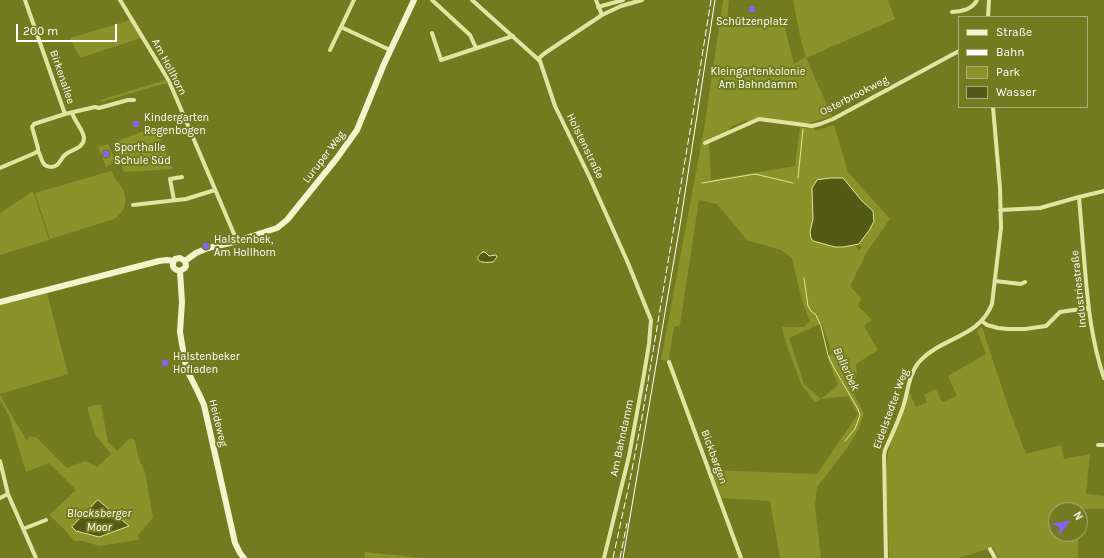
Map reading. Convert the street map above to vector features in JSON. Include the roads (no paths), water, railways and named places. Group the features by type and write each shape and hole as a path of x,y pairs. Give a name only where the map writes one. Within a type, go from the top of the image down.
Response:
{"street":[{"name":"Birkenallee","path":"25,0 65,114 134,100"},
{"name":"Am Hollhorn","path":"120,0 169,81 237,241"},
{"path":"330,50 354,0"},
{"name":"Luruper Weg","path":"185,261 203,250 273,230 281,226 287,220 337,158 357,130 390,50 414,0"},
{"path":"432,0 470,35 476,48"},
{"path":"472,0 538,59 602,15 621,6 642,0"},
{"path":"596,0 602,15"},
{"path":"598,7 623,0"},
{"path":"952,12 960,12 975,5 977,0"},
{"path":"988,16 989,0"},
{"path":"341,27 390,50"},
{"path":"432,33 441,60 513,36"},
{"name":"Osterbrookweg","path":"706,143 759,119 812,126 820,124 833,119 958,52"},
{"name":"Holstenstraße","path":"538,59 542,64 555,106 597,192 651,320"},
{"name":"Eidelstedter Weg","path":"886,558 884,456 885,450 902,411 912,373 926,355 970,331 982,321 992,304 1000,235 994,108"},
{"path":"65,114 34,124 32,127 38,151 45,165 53,167 59,164 66,154 80,146 84,140 84,136 72,113"},
{"path":"0,168 38,151"},
{"path":"174,200 170,179 182,177"},
{"path":"133,204 196,197 216,190"},
{"path":"1000,210 1040,208 1104,191"},
{"name":"Industriestraße","path":"1079,197 1088,308 1092,333 1104,378"},
{"path":"0,302 159,261 174,261 180,258 185,261 185,268 180,272 175,270 173,266 174,261"},
{"name":"Heideweg","path":"180,272 182,302 180,332 185,362 204,406 235,543 243,558"},
{"path":"995,281 1021,284 1025,282"},
{"path":"982,321 987,325 998,328 1025,329 1046,326 1060,312 1088,308"},
{"name":"Am Bahndamm","path":"604,558 628,456 643,380 651,320"},
{"name":"Bickbargen","path":"669,362 741,558"},
{"path":"1098,445 1104,445"},
{"path":"0,462 8,494 36,558"},
{"path":"0,498 8,494"},
{"path":"23,529 46,520"},
{"path":"990,549 995,558"}],"water":[{"path":"843,178 862,201 873,211 874,221 859,244 835,247 813,241 811,238 810,232 813,219 812,188 817,180"},
{"path":"483,252 489,256 496,255 497,257 493,262 480,261 478,259 479,255"},
{"name":"Blocksberger Moor","path":"98,500 129,526 99,537 76,531 72,527"}],"waterway":[{"path":"798,178 803,129"},
{"path":"702,183 755,174 793,183"},
{"name":"Ballerbek","path":"804,278 808,306 816,315 821,326 828,355 860,415 855,429 845,441"}],"tram line":[{"path":"623,558 680,225 715,0"}],"railway":[{"path":"613,558 641,423 711,0"},
{"path":"620,558 627,523"}],"place":[{"name":"Schützenplatz","path":"752,9"},
{"name":"Kindergarten Regenbogen","path":"136,124"},
{"name":"Sporthalle Schule Süd","path":"106,154"},
{"name":"Halstenbek, Am Hollhorn","path":"206,246"},
{"name":"Halstenbeker Hofladen","path":"165,363"}],"park label":[{"name":"Kleingartenkolonie Am Bahndamm","path":"758,78"}]}
